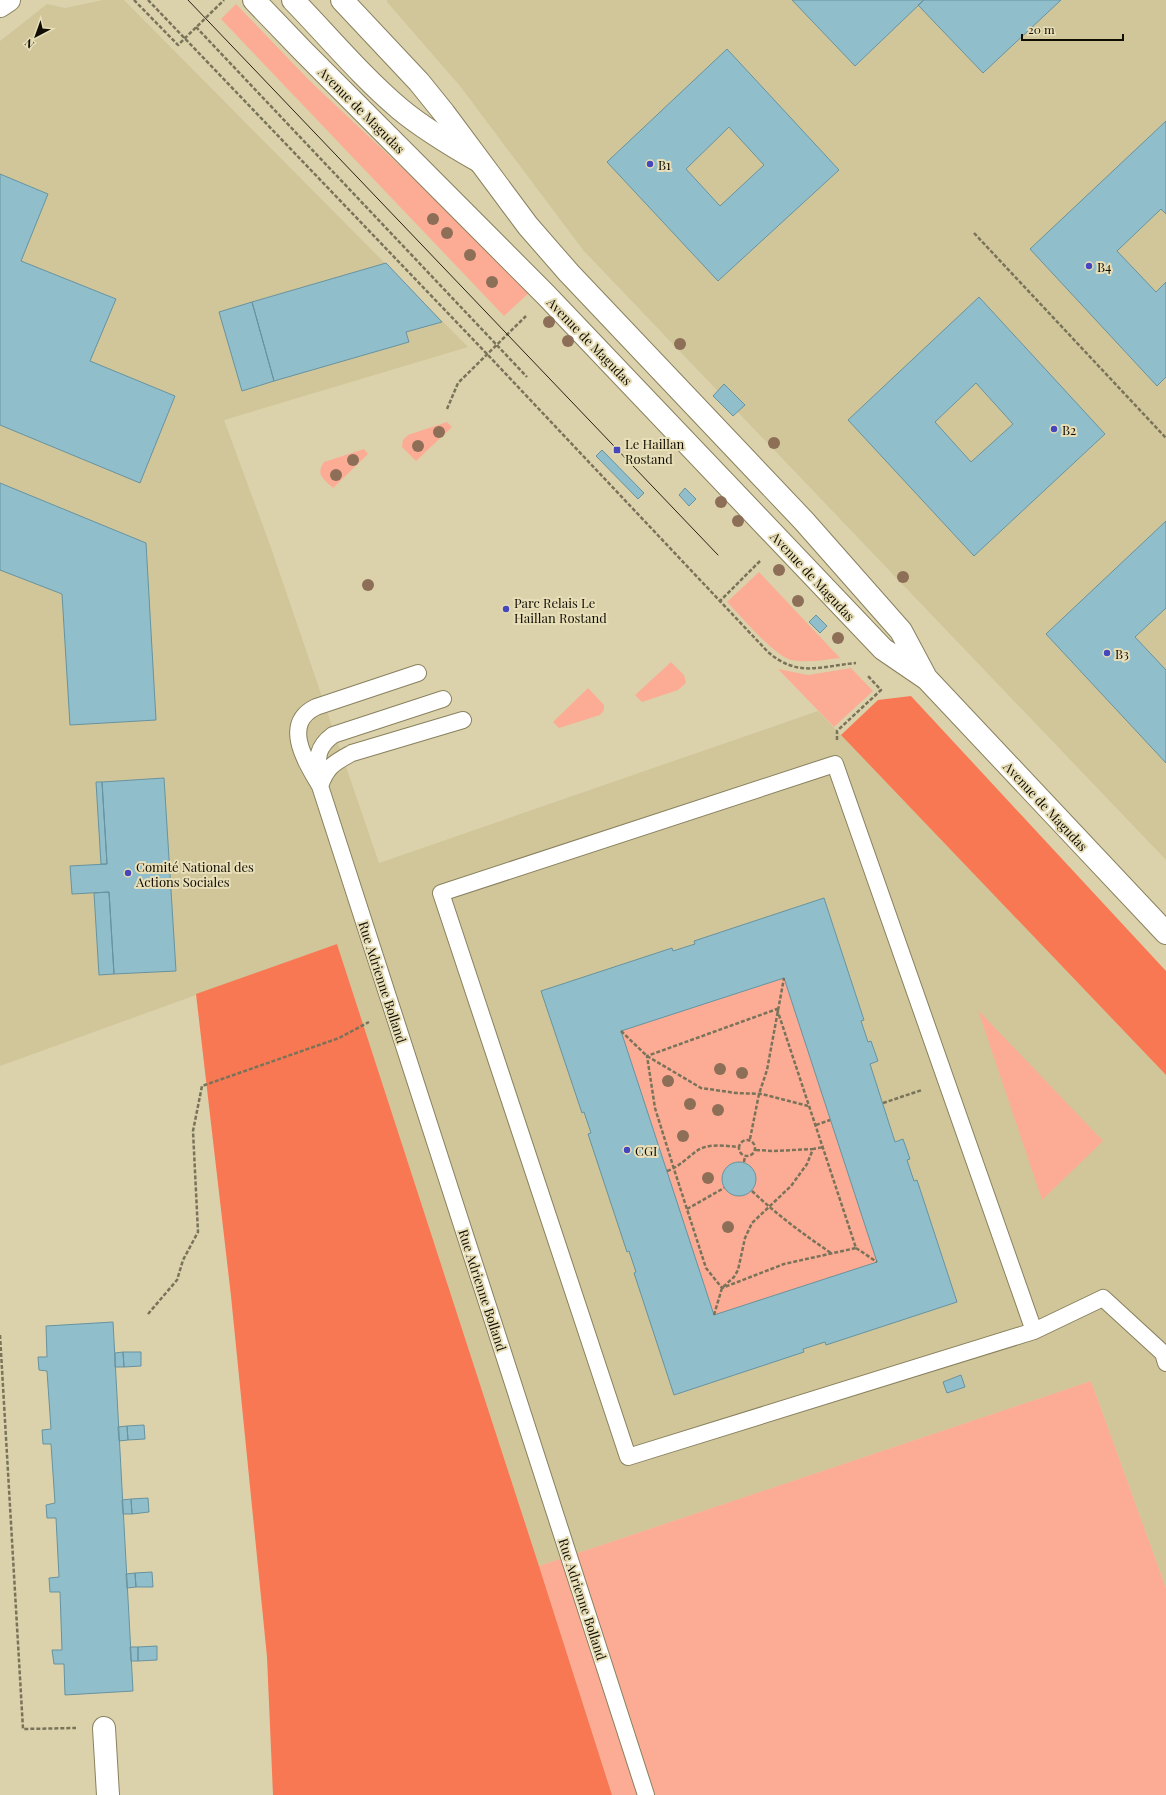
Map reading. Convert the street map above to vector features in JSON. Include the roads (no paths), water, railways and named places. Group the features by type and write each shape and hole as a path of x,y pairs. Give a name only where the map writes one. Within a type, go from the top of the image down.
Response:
{"main road":[{"path":"0,6 9,0"},
{"name":"Avenue de Magudas","path":"254,0 546,296 883,649 927,679 1166,933"},
{"path":"293,0 356,66 400,109 438,137 479,161"},
{"name":"Avenue de Magudas","path":"350,5 419,82 444,113 528,226 569,273 804,521 901,631 927,679"},
{"path":"104,1728 108,1795"}],"lane":[{"path":"320,786 303,756 298,735 299,723 306,712 316,707 418,673"},
{"path":"320,786 318,752 324,742 333,735 443,699"},
{"path":"320,786 325,773 336,762 352,753 463,720"},
{"path":"1034,1330 835,764 441,893 628,1457 1034,1330 1103,1298 1163,1353 1166,1363"},
{"name":"Rue Adrienne Bolland","path":"320,786 646,1795"}],"tram line":[{"path":"188,0 718,555"}],"place":[{"name":"B1","path":"650,164"},
{"name":"B4","path":"1089,266"},
{"name":"B2","path":"1054,429"},
{"name":"Le Haillan Rostand","path":"617,450"},
{"name":"Parc Relais Le Haillan Rostand","path":"506,609"},
{"name":"B3","path":"1107,653"},
{"name":"Comité National des Actions Sociales","path":"128,873"},
{"name":"CGI","path":"627,1150"}]}
